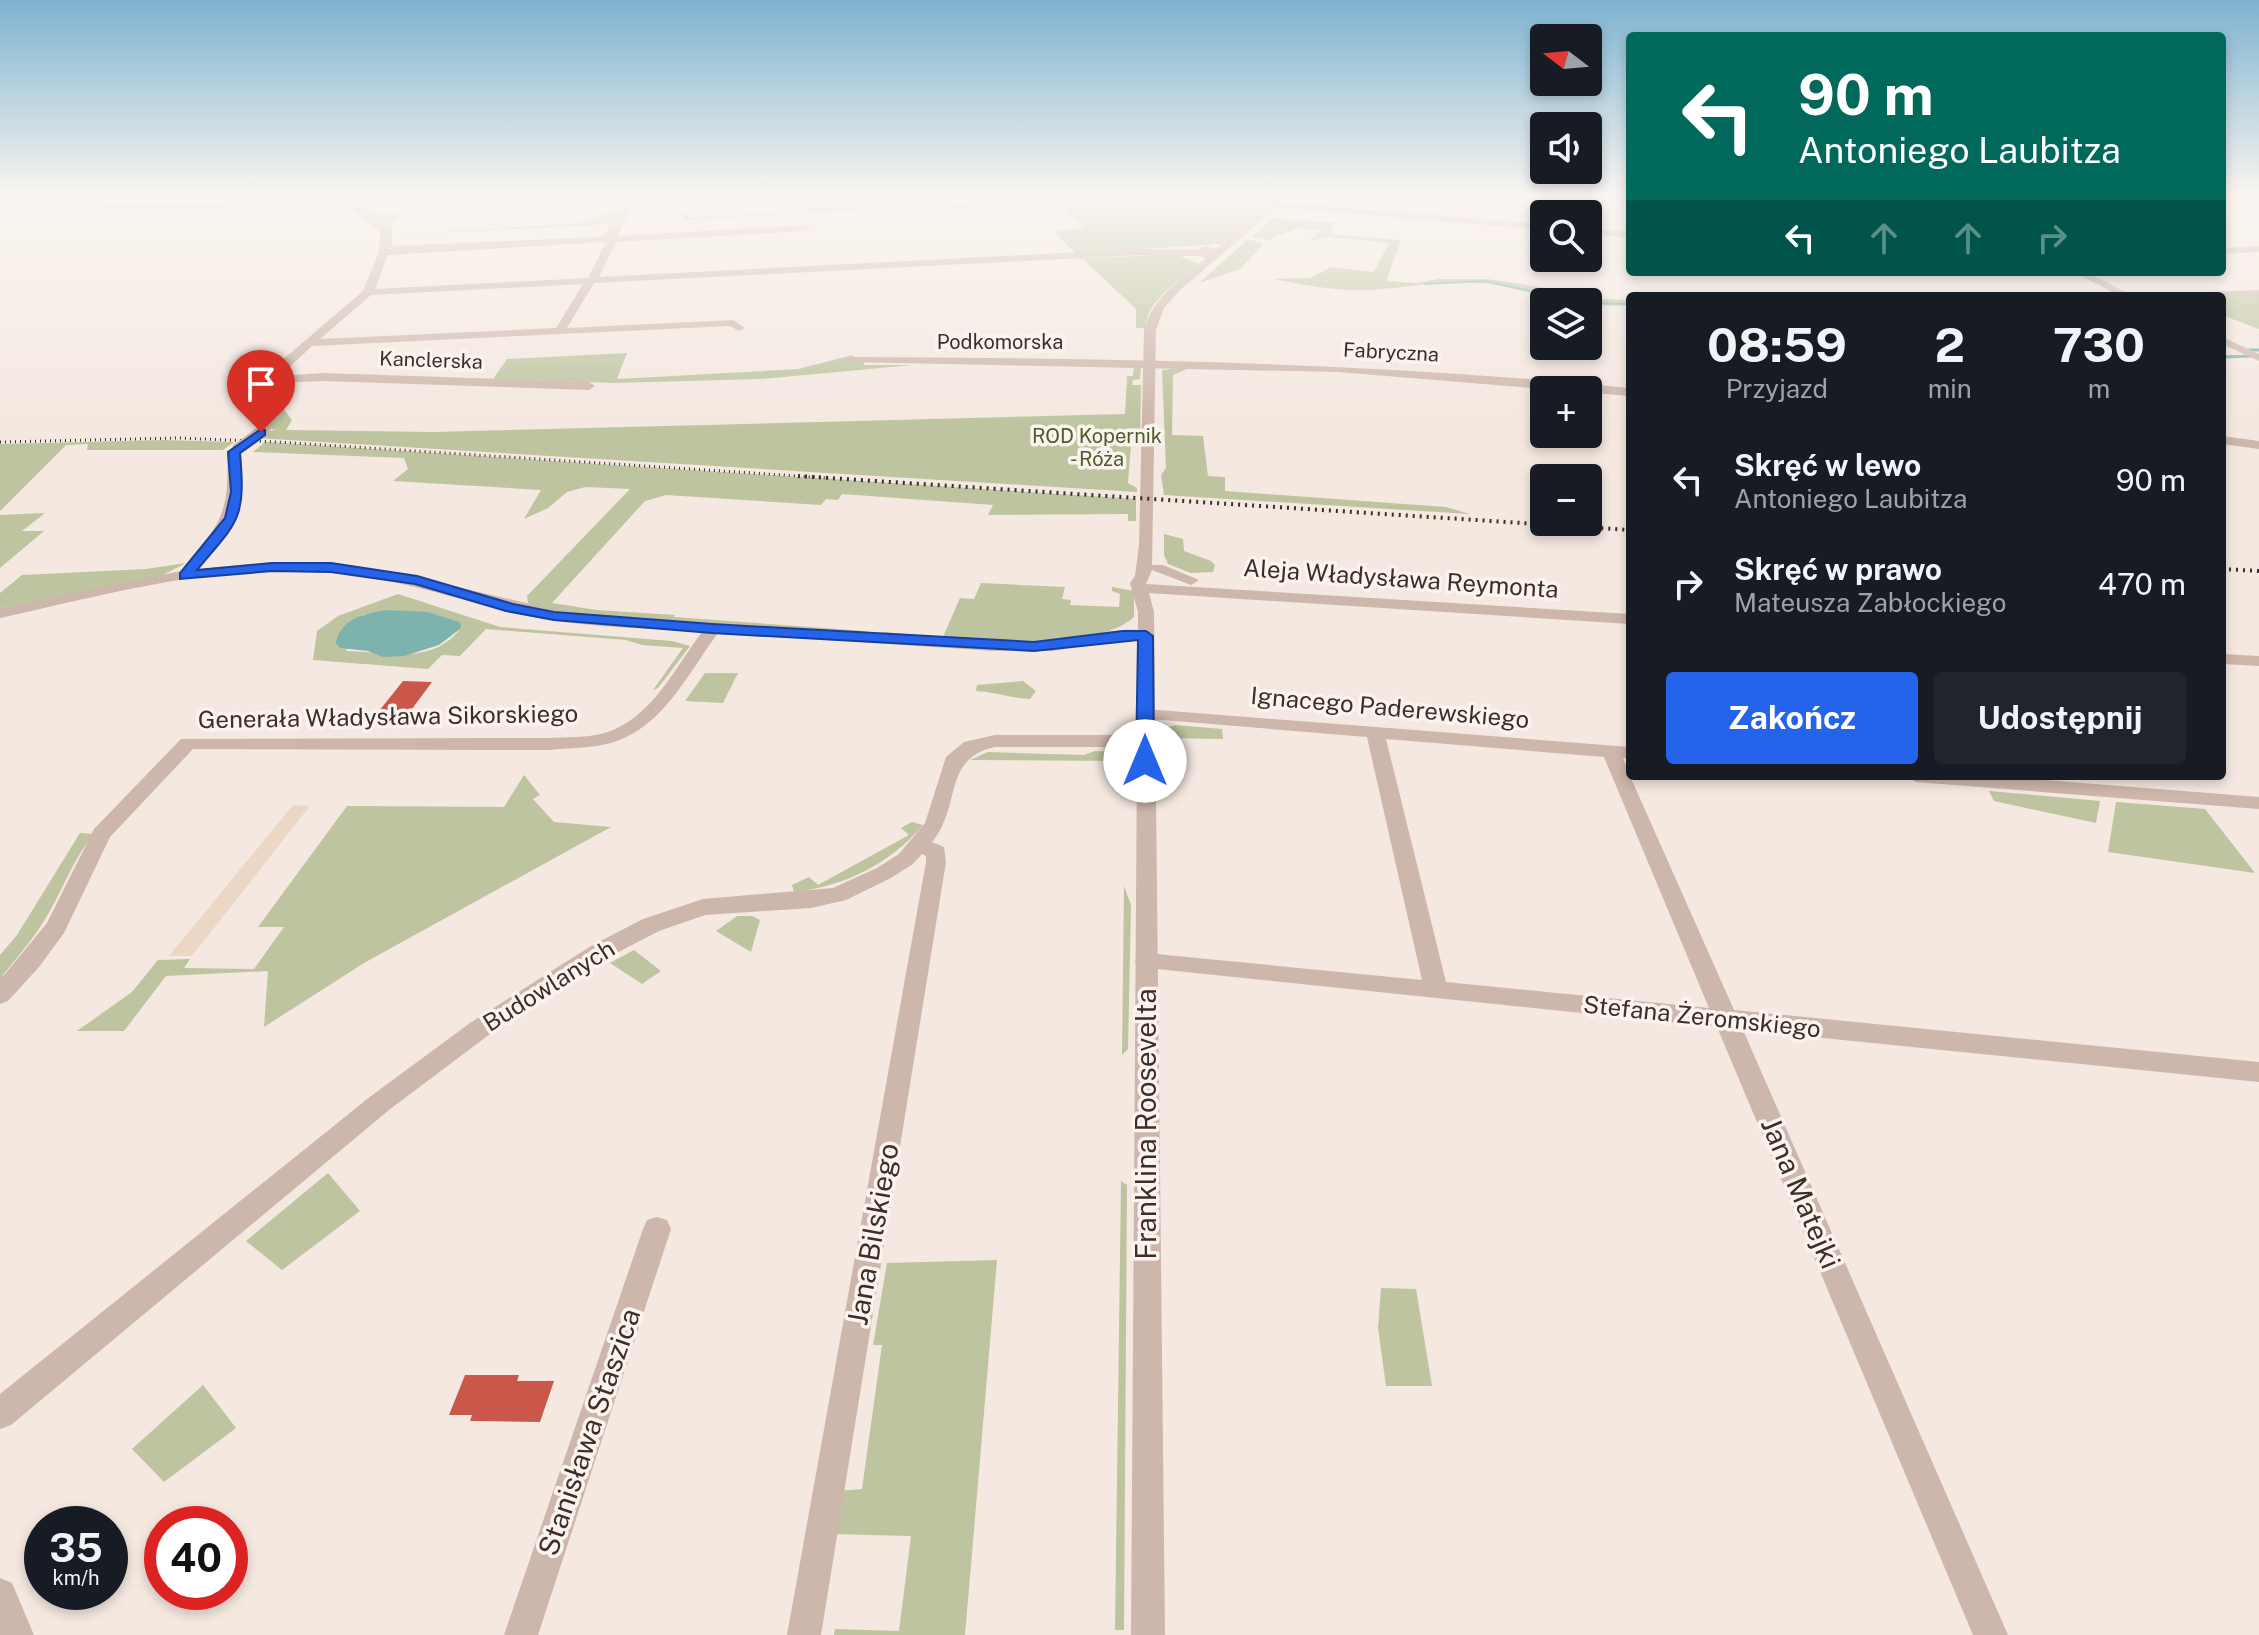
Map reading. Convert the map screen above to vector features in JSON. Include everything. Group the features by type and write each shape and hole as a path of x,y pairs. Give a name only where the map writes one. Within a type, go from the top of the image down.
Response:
{"street":[{"path":"185,576 232,519 237,492 234,452 266,428 265,393 271,380 277,371 313,343 368,290 377,272"},
{"path":"560,331 595,272"},
{"path":"368,290 742,272"},
{"name":"Franklina Roosevelta","path":"1148,1635 1145,728 1146,612 1157,581 1147,545 1150,326 1154,312 1165,299 1196,272"},
{"path":"2086,276 2120,292"},
{"path":"2226,294 2259,293"},
{"path":"313,343 733,323 739,328"},
{"path":"2226,342 2259,358"},
{"name":"Podkomorska","path":"851,360 1150,360"},
{"name":"Fabryczna","path":"1150,360 1518,379 1626,392"},
{"name":"Kanclerska","path":"271,380 324,377 589,386"},
{"path":"2226,441 2259,445"},
{"path":"0,613 185,576 272,567 331,568 417,580 511,608 554,616 712,629 1021,647 1146,636"},
{"name":"Aleja Władysława Reymonta","path":"1157,581 1626,609"},
{"name":"Aleja Władysława Reymonta","path":"1157,581 1626,619"},
{"name":"Generała Władysława Sikorskiego","path":"0,995 56,927 101,834 188,743 549,744 600,740 622,733 638,723 712,629"},
{"path":"2226,648 2259,650"},
{"path":"2226,659 2259,661"},
{"name":"Ignacego Paderewskiego","path":"1145,728 1375,732 1621,752"},
{"name":"Budowlanych","path":"0,1414 380,1103 478,1030 599,952 651,925 703,907 811,900 838,895 884,873 919,845 935,825 953,761 971,746 995,741 1145,728"},
{"path":"1375,732 1436,990"},
{"name":"Jana Matejki","path":"1632,780 1726,1019 1991,1635"},
{"path":"1967,780 2259,803"},
{"name":"Jana Bilskiego","path":"804,1635 936,862 937,852 919,845"},
{"name":"Stefana Żeromskiego","path":"1146,961 2259,1072"},
{"name":"Stanisława Staszica","path":"521,1635 657,1229"},
{"path":"0,1595 17,1635"}],"green space":[{"path":"1097,272 1189,272 1158,300 1151,309 1145,328 1136,328 1136,309"},
{"path":"1211,272 1230,272 1199,283"},
{"path":"1321,272 1389,272 1386,281 1416,283 1438,279 1487,279 1547,288 1530,288 1530,292 1480,283 1443,283 1354,290 1273,279 1311,278"},
{"path":"2259,295 2259,329 2226,317 2226,296"},
{"path":"1602,299 1626,300 1626,306 1602,305"},
{"path":"627,353 617,379 798,369 853,355 851,361 864,361 864,365 913,365 761,379 614,383 493,379 507,359"},
{"name":"ROD Kopernik - Róża","path":"1134,366 1141,368 1140,379 1133,380 1132,385 1141,385 1140,443 1131,444 1128,483 1137,488 1137,492 257,438 276,430 272,429 269,392 275,383 289,382 280,386 279,392 292,420 286,430 434,432 1125,414 1127,376 1133,376"},
{"path":"1191,367 1173,375 1172,435 1203,436 1208,476 1225,477 1225,491 1446,507 1470,514 1164,495 1161,475 1166,468 1162,370"},
{"path":"164,440 234,442 223,450 87,450 88,444 66,445 0,511 0,444"},
{"path":"265,442 1136,499 1136,521 1128,521 1128,514 988,515 993,505 842,494 838,500 826,499 821,505 666,495 645,501 552,603 674,617 866,631 862,634 573,614 536,608 528,603 527,596 630,489 585,487 567,492 548,508 524,519 541,490 393,481 408,469 404,458 253,452"},
{"path":"45,513 22,531 44,531 0,568 0,515"},
{"path":"1164,534 1183,539 1184,551 1211,561 1215,565 1213,572 1191,573 1168,564 1164,555"},
{"path":"186,563 159,577 0,608 0,593 22,575 146,569"},
{"path":"981,583 1065,587 1062,599 1071,600 1070,605 1119,607 1120,594 1112,591 1112,587 1134,591 1134,617 1113,630 1051,642 978,642 884,635 883,632 943,637 960,598 974,599"},
{"path":"398,594 500,627 672,641 690,646 658,688 653,690 683,648 642,645 626,640 486,629 460,656 442,655 428,669 313,660 317,631 338,616","holes":["388,610 435,615 457,621 460,629 449,641 436,648 407,654 346,651 362,615"]},
{"path":"705,673 738,673 723,703 685,701"},
{"path":"1023,681 1036,691 1030,699 976,691 977,685"},
{"path":"1175,725 1222,729 1223,739 1168,738 1167,728"},
{"path":"1095,751 1113,752 1120,756 1119,761 970,760 988,752 1084,755"},
{"path":"524,775 540,795 533,799 554,822 611,827 364,963 264,1027 268,971 166,976 124,1031 77,1031 132,992 158,960 190,959 184,968 254,969 284,927 258,927 347,806 504,807"},
{"path":"1989,791 2100,801 2096,823 1994,801"},
{"path":"2116,802 2205,809 2255,873 2108,852"},
{"path":"912,822 923,825 881,862 849,878 794,892 792,885 809,877 818,885 909,835 901,828"},
{"path":"80,833 94,834 46,918 3,975 0,985 0,955 17,935"},
{"path":"1124,886 1131,905 1128,1049 1122,1055"},
{"path":"737,916 752,916 760,920 751,952 716,931"},
{"path":"634,950 661,971 642,984 610,963"},
{"path":"328,1173 360,1211 282,1270 246,1241"},
{"path":"1121,1181 1127,1185 1124,1630 1115,1630"},
{"path":"997,1260 965,1635 834,1635 835,1629 899,1631 911,1536 830,1534 838,1491 862,1489 882,1345 873,1345 887,1263"},
{"path":"1381,1288 1416,1289 1432,1386 1386,1386 1378,1328"},
{"path":"203,1385 236,1428 164,1482 132,1449"}],"shaded area":[{"path":"293,805 310,806 192,956 169,956"}],"water":[{"path":"388,610 427,612 457,621 461,624 460,629 439,645 404,656 383,657 368,651 340,648 336,643 349,622 363,615"}],"building":[{"path":"403,681 432,682 406,717 375,716"},
{"path":"465,1375 519,1375 517,1381 554,1381 540,1422 470,1421 472,1415 449,1415"}],"waterway":[{"path":"1425,284 1485,281 1530,291"},
{"path":"1602,303 1626,304"},
{"path":"2248,350 2259,350"},
{"path":"2226,357 2250,356"}],"railway":[{"path":"0,442 178,438 278,442 829,478"},
{"path":"798,476 1626,530"},
{"path":"2226,569 2259,571"}],"route":[{"path":"261,432 234,452 237,492 232,519 185,576 272,567 310,566 361,571 417,580 511,608 554,616 712,629 1034,647 1123,635 1146,636 1145,761"}]}
